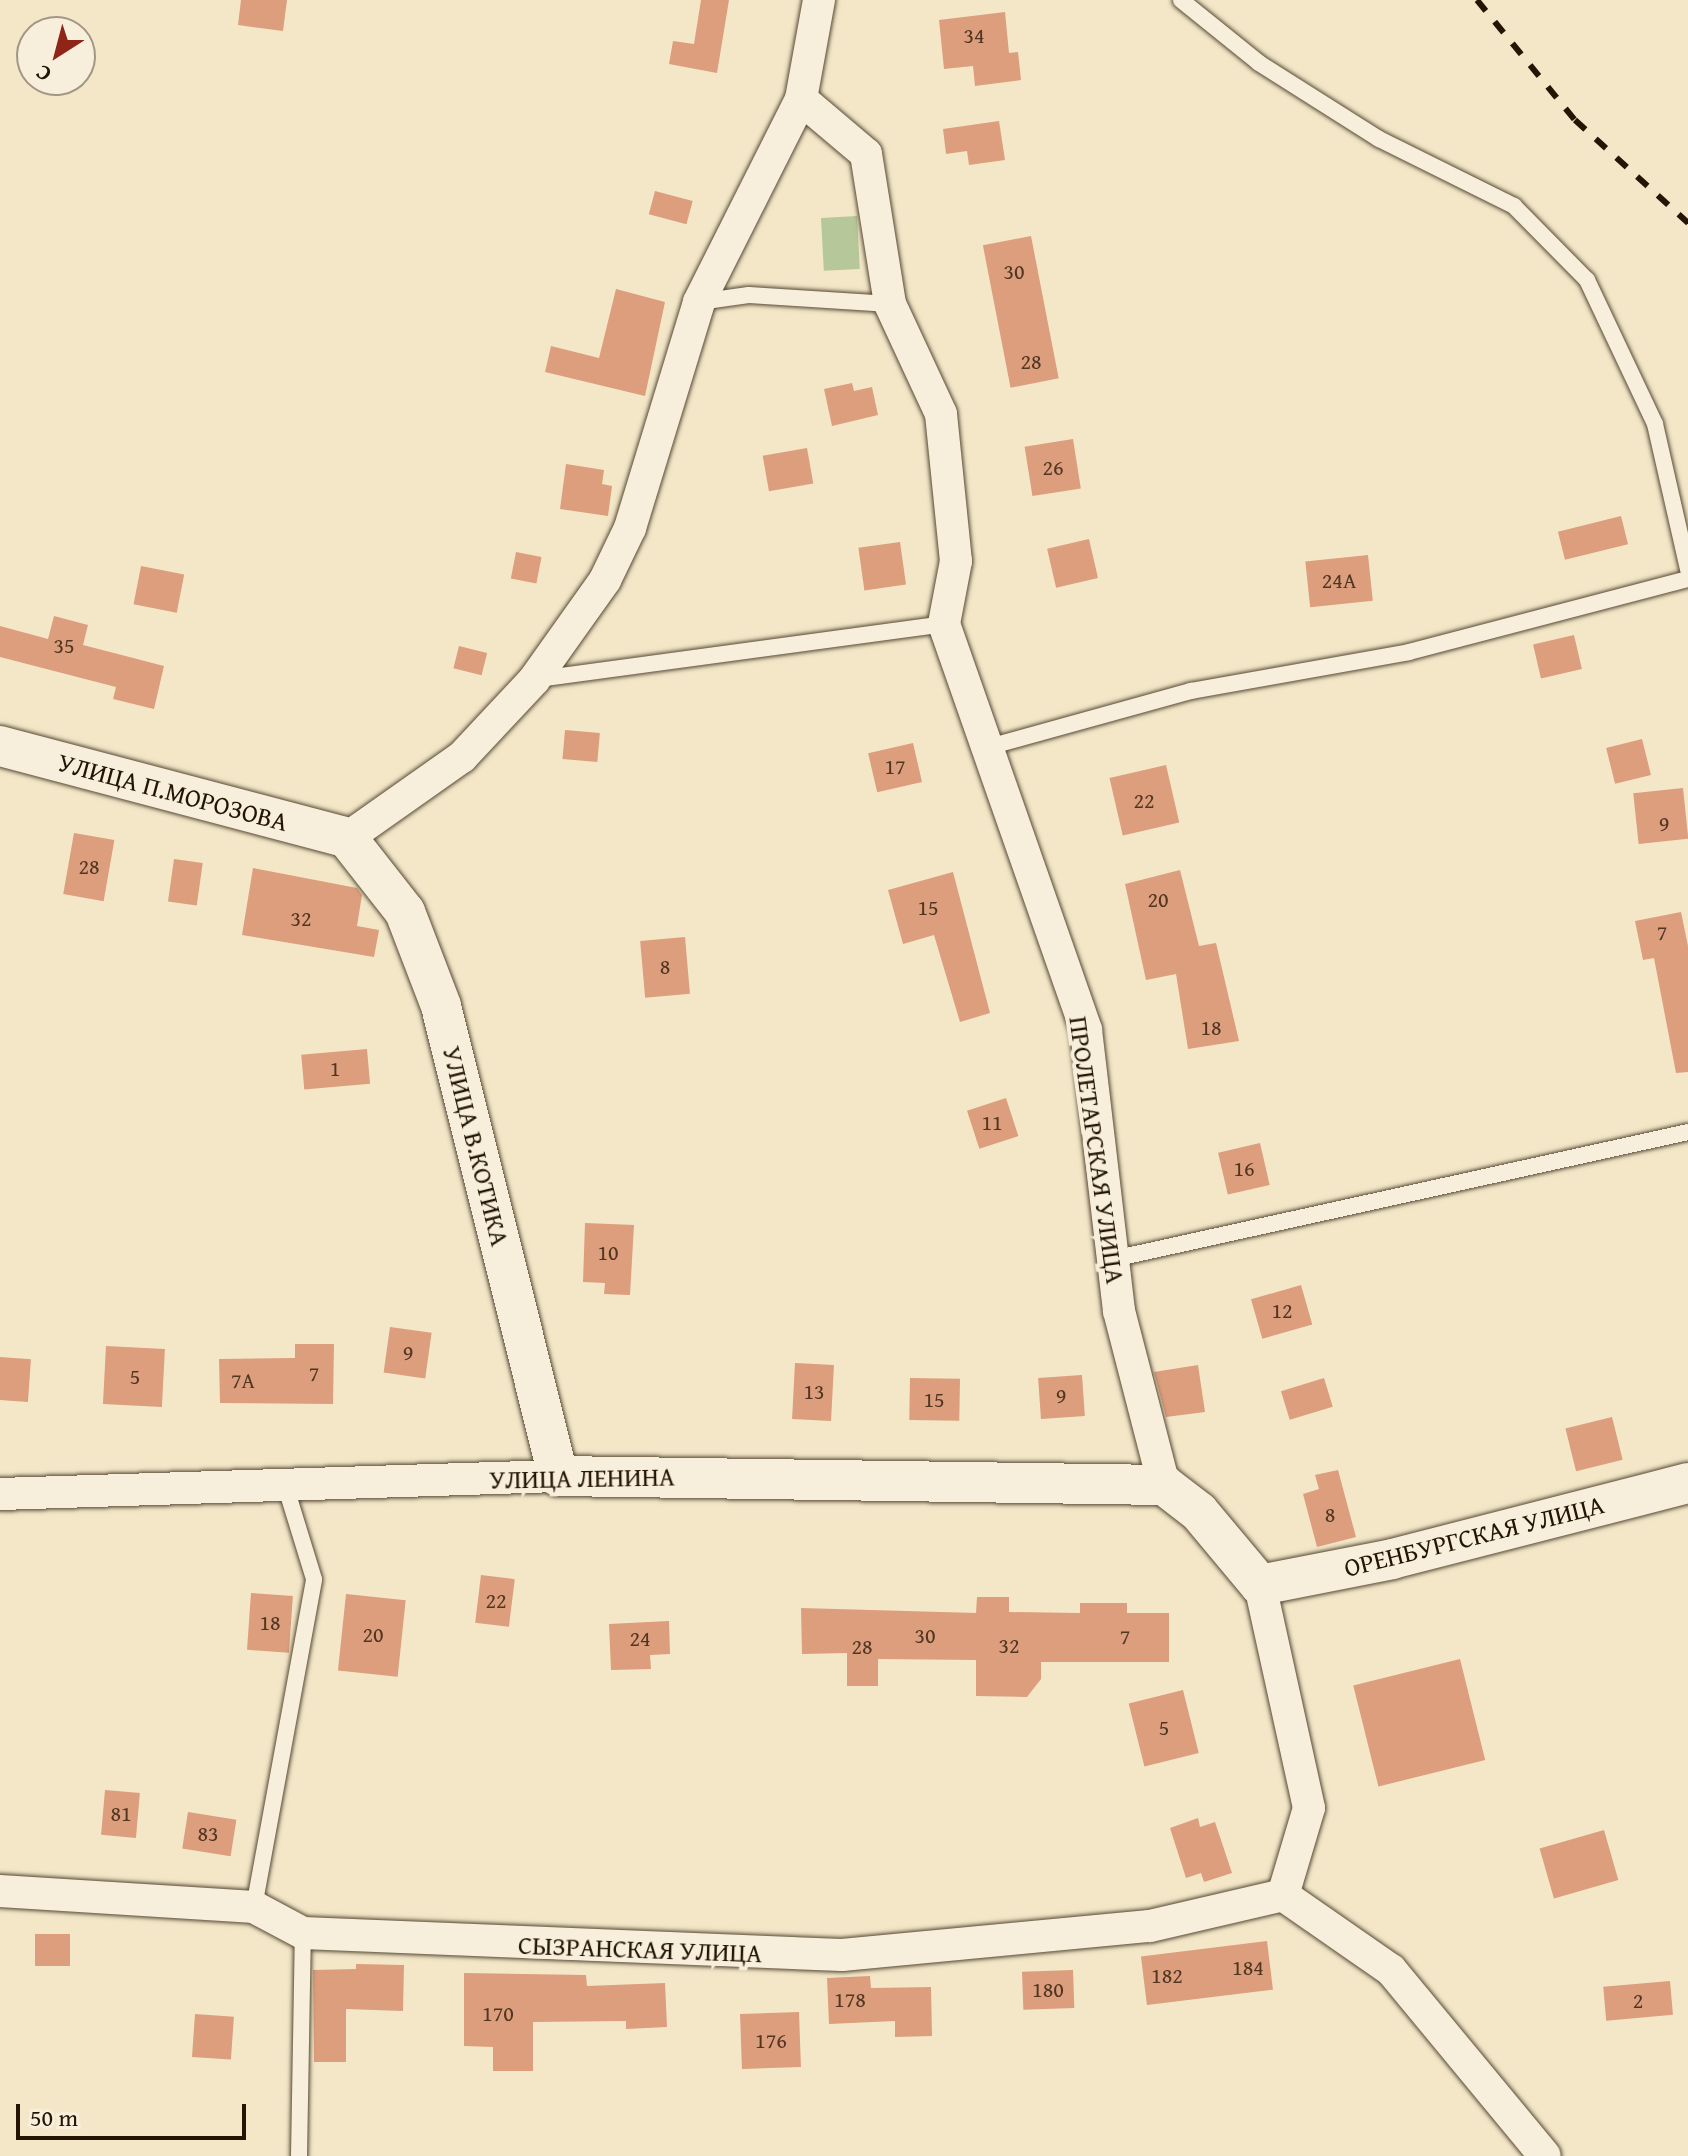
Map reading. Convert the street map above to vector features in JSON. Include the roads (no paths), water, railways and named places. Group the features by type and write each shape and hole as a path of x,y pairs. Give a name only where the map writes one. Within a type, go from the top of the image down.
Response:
{"street":[{"path":"347,838 462,757 534,680 605,580 630,528 699,302 801,99 819,0"},
{"name":"ПРОЛЕТАРСКАЯ УЛИЦА","path":"801,99 866,154 890,304 941,414 956,561 944,624 1086,1030 1119,1311 1164,1485"},
{"name":"УЛИЦА П.МОРОЗОВА","path":"0,746 347,838"},
{"name":"УЛИЦА В.КОТИКА","path":"347,838 405,912 441,1006 558,1476"},
{"name":"УЛИЦА ЛЕНИНА","path":"0,1494 111,1487 286,1488 558,1476 1164,1485"},
{"name":"ОРЕНБУРГСКАЯ УЛИЦА","path":"1260,1585 1392,1559 1688,1483"},
{"path":"1164,1485 1199,1512 1260,1585 1309,1808 1283,1895 1391,1970 1545,2156"},
{"name":"СЫЗРАНСКАЯ УЛИЦА","path":"0,1891 254,1907 303,1933 842,1955 1150,1926 1283,1895"}],"lane":[{"path":"1181,0 1259,63 1379,139 1514,206 1587,280 1655,424 1688,569"},
{"path":"699,302 749,295 890,304"},
{"path":"985,748 1191,691 1409,652 1688,579"},
{"path":"534,680 944,624"},
{"path":"1113,1259 1688,1132"},
{"path":"254,1907 314,1579 286,1488"},
{"path":"299,2156 303,1933"}],"railway":[{"path":"1477,0 1575,120 1688,223"}]}
